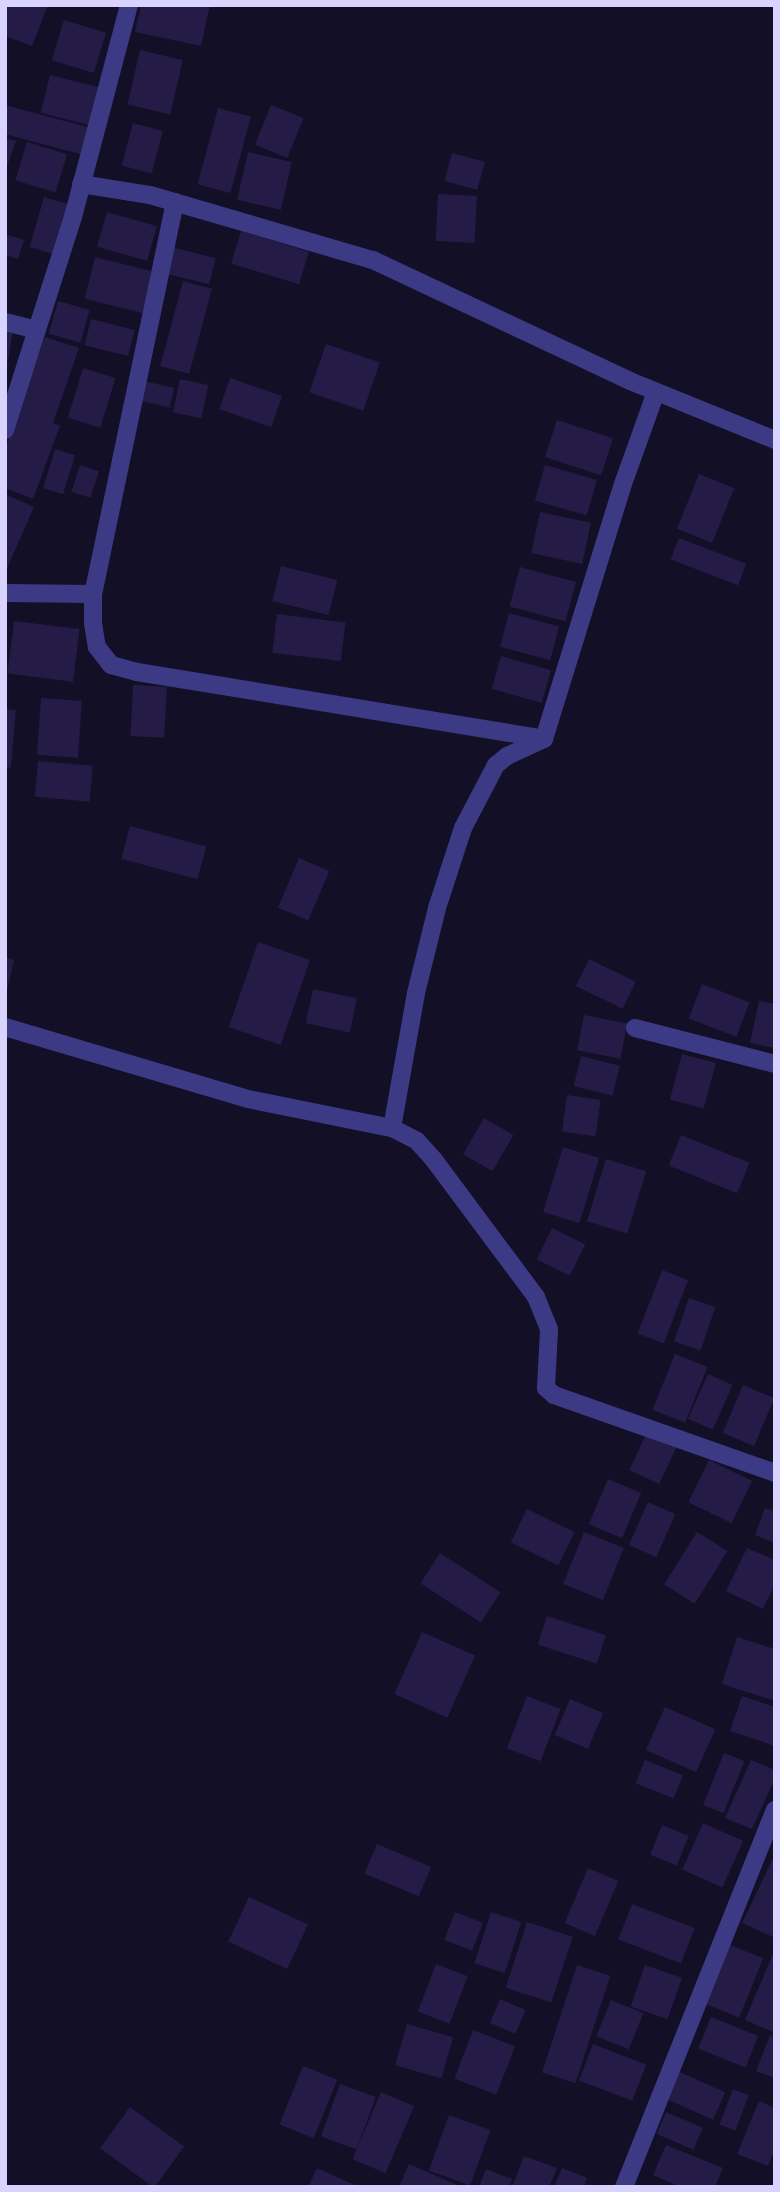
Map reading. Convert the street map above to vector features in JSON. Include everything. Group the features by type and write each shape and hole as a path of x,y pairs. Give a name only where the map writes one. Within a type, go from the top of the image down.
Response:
{"street":[{"path":"6,423 81,184 130,5"},
{"path":"81,184 175,202 373,260 656,392 775,440"},
{"path":"175,202 93,594 93,623 97,647 111,665 137,672 544,739"},
{"path":"5,322 36,330"},
{"path":"393,1128 416,993 440,896 463,828 496,765 507,756 544,739 622,484 656,392"},
{"path":"5,593 93,594"},
{"path":"5,1027 248,1098 393,1128 417,1141 536,1297 549,1330 546,1388 554,1395 775,1473"},
{"path":"635,1028 775,1064"},
{"path":"624,2187 770,1839 775,1810"}],"building":[{"path":"5,5 48,5 32,46 5,36"},
{"path":"141,5 210,5 201,46 135,32"},
{"path":"64,20 106,33 94,73 52,60"},
{"path":"140,50 183,60 170,114 127,105"},
{"path":"50,75 102,88 93,126 41,113"},
{"path":"5,105 88,127 81,154 5,134"},
{"path":"271,105 303,118 287,158 255,145"},
{"path":"218,108 251,117 230,193 198,184"},
{"path":"133,123 163,131 152,174 122,166"},
{"path":"5,138 16,141 6,169 5,169"},
{"path":"27,142 67,154 55,193 15,180"},
{"path":"248,152 292,162 281,210 237,200"},
{"path":"452,153 485,162 477,190 444,181"},
{"path":"438,194 477,196 474,243 436,241"},
{"path":"44,197 68,204 54,254 30,247"},
{"path":"107,212 157,226 147,261 97,247"},
{"path":"241,231 309,252 299,284 231,264"},
{"path":"5,234 24,240 18,259 5,255"},
{"path":"171,247 216,258 209,284 164,273"},
{"path":"95,257 153,272 143,313 85,299"},
{"path":"183,281 212,289 189,374 160,366"},
{"path":"58,301 90,310 80,343 49,334"},
{"path":"91,319 135,330 128,356 84,345"},
{"path":"5,328 13,330 8,361 5,360"},
{"path":"45,337 79,348 53,423 60,426 33,499 5,488 5,449"},
{"path":"326,344 380,363 363,411 309,392"},
{"path":"83,368 116,378 100,428 68,418"},
{"path":"230,378 282,396 271,427 219,409"},
{"path":"180,379 208,385 201,418 173,412"},
{"path":"144,381 174,388 170,407 140,400"},
{"path":"557,420 613,438 601,475 545,457"},
{"path":"55,449 75,455 63,494 43,488"},
{"path":"80,465 99,471 90,498 71,492"},
{"path":"545,465 597,480 587,515 535,501"},
{"path":"699,474 734,488 712,543 677,529"},
{"path":"5,494 34,507 5,573"},
{"path":"540,512 591,523 582,564 531,553"},
{"path":"679,538 746,564 738,585 671,559"},
{"path":"281,566 337,580 329,615 272,601"},
{"path":"520,567 576,582 565,622 509,607"},
{"path":"509,613 559,626 550,660 500,647"},
{"path":"277,614 345,622 341,661 272,653"},
{"path":"14,621 80,629 73,682 8,674"},
{"path":"501,656 551,670 542,703 492,689"},
{"path":"133,685 167,687 164,738 130,736"},
{"path":"41,698 82,701 78,758 37,755"},
{"path":"5,709 16,710 11,768 5,767"},
{"path":"38,761 93,766 90,802 35,797"},
{"path":"130,826 206,846 198,879 121,859"},
{"path":"299,858 329,871 308,921 278,908"},
{"path":"258,942 310,960 281,1045 229,1027"},
{"path":"5,957 14,960 6,995 5,995"},
{"path":"589,959 636,982 623,1009 576,986"},
{"path":"702,984 750,1002 736,1037 689,1019"},
{"path":"313,989 357,998 350,1033 306,1023"},
{"path":"759,1001 775,1004 775,1048 750,1043"},
{"path":"584,1015 627,1023 620,1059 577,1050"},
{"path":"682,1054 716,1063 704,1108 670,1099"},
{"path":"581,1056 620,1066 612,1096 574,1086"},
{"path":"567,1095 601,1100 596,1136 562,1132"},
{"path":"484,1118 513,1135 492,1171 463,1154"},
{"path":"681,1135 750,1163 737,1193 669,1166"},
{"path":"563,1147 599,1158 579,1223 543,1212"},
{"path":"606,1159 646,1171 627,1233 587,1221"},
{"path":"552,1228 585,1244 570,1276 537,1259"},
{"path":"662,1270 688,1280 664,1344 638,1333"},
{"path":"689,1298 715,1307 700,1351 674,1341"},
{"path":"675,1354 707,1367 685,1423 653,1410"},
{"path":"708,1374 733,1385 713,1430 688,1419"},
{"path":"743,1385 774,1398 754,1446 723,1433"},
{"path":"647,1432 677,1446 659,1484 629,1470"},
{"path":"709,1460 752,1481 732,1523 688,1502"},
{"path":"608,1479 641,1493 622,1538 589,1524"},
{"path":"648,1502 675,1514 656,1557 629,1545"},
{"path":"765,1508 775,1511 775,1543 755,1535"},
{"path":"527,1509 575,1532 558,1565 511,1542"},
{"path":"584,1532 624,1548 603,1600 563,1584"},
{"path":"697,1532 728,1551 695,1604 664,1585"},
{"path":"747,1548 775,1560 775,1584 763,1609 726,1591"},
{"path":"440,1553 500,1592 481,1622 420,1583"},
{"path":"547,1616 606,1635 597,1664 538,1645"},
{"path":"422,1632 475,1656 447,1718 394,1694"},
{"path":"737,1637 775,1649 775,1701 722,1684"},
{"path":"527,1696 561,1709 541,1761 507,1748"},
{"path":"742,1696 775,1707 775,1746 730,1731"},
{"path":"570,1699 603,1713 588,1749 555,1735"},
{"path":"665,1707 715,1729 696,1772 646,1750"},
{"path":"724,1753 744,1761 723,1813 703,1805"},
{"path":"645,1760 683,1775 674,1799 636,1783"},
{"path":"751,1760 775,1770 775,1778 752,1829 725,1818"},
{"path":"703,1823 743,1841 722,1887 682,1870"},
{"path":"662,1825 689,1836 677,1866 650,1855"},
{"path":"377,1844 431,1867 419,1897 364,1873"},
{"path":"775,1854 775,1938 742,1923"},
{"path":"588,1868 618,1881 595,1936 565,1923"},
{"path":"249,1897 308,1924 287,1969 228,1941"},
{"path":"632,1904 695,1928 681,1963 618,1939"},
{"path":"455,1912 483,1923 472,1951 444,1940"},
{"path":"491,1912 521,1922 505,1973 474,1963"},
{"path":"527,1922 573,1937 551,2002 506,1988"},
{"path":"728,1944 763,1958 739,2018 704,2003"},
{"path":"775,1949 775,2033 745,2020"},
{"path":"436,1964 468,1976 449,2024 418,2012"},
{"path":"577,1965 610,1976 575,2083 542,2072"},
{"path":"645,1965 682,1978 668,2019 631,2007"},
{"path":"500,1999 526,2010 516,2034 490,2023"},
{"path":"611,2000 643,2013 629,2049 596,2036"},
{"path":"711,2017 758,2036 746,2068 698,2049"},
{"path":"407,2024 453,2037 441,2079 395,2065"},
{"path":"473,2030 515,2046 496,2095 454,2079"},
{"path":"770,2035 775,2037 775,2078 756,2071"},
{"path":"593,2044 646,2064 632,2101 579,2080"},
{"path":"303,2066 337,2080 314,2138 279,2124"},
{"path":"675,2070 725,2092 713,2120 663,2097"},
{"path":"340,2084 376,2097 357,2150 321,2137"},
{"path":"733,2089 749,2095 735,2131 719,2124"},
{"path":"381,2092 414,2106 386,2173 352,2159"},
{"path":"759,2101 775,2108 775,2149 768,2166 737,2154"},
{"path":"130,2107 184,2146 155,2187 100,2148"},
{"path":"666,2112 703,2128 693,2150 657,2134"},
{"path":"449,2115 490,2130 470,2185 429,2170"},
{"path":"666,2145 723,2168 715,2187 680,2187 653,2175"},
{"path":"524,2156 557,2168 549,2187 512,2187"},
{"path":"409,2164 462,2187 399,2187"},
{"path":"317,2168 359,2187 308,2187"},
{"path":"562,2168 587,2178 584,2187 554,2187"},
{"path":"486,2169 512,2179 509,2187 479,2187"}]}
